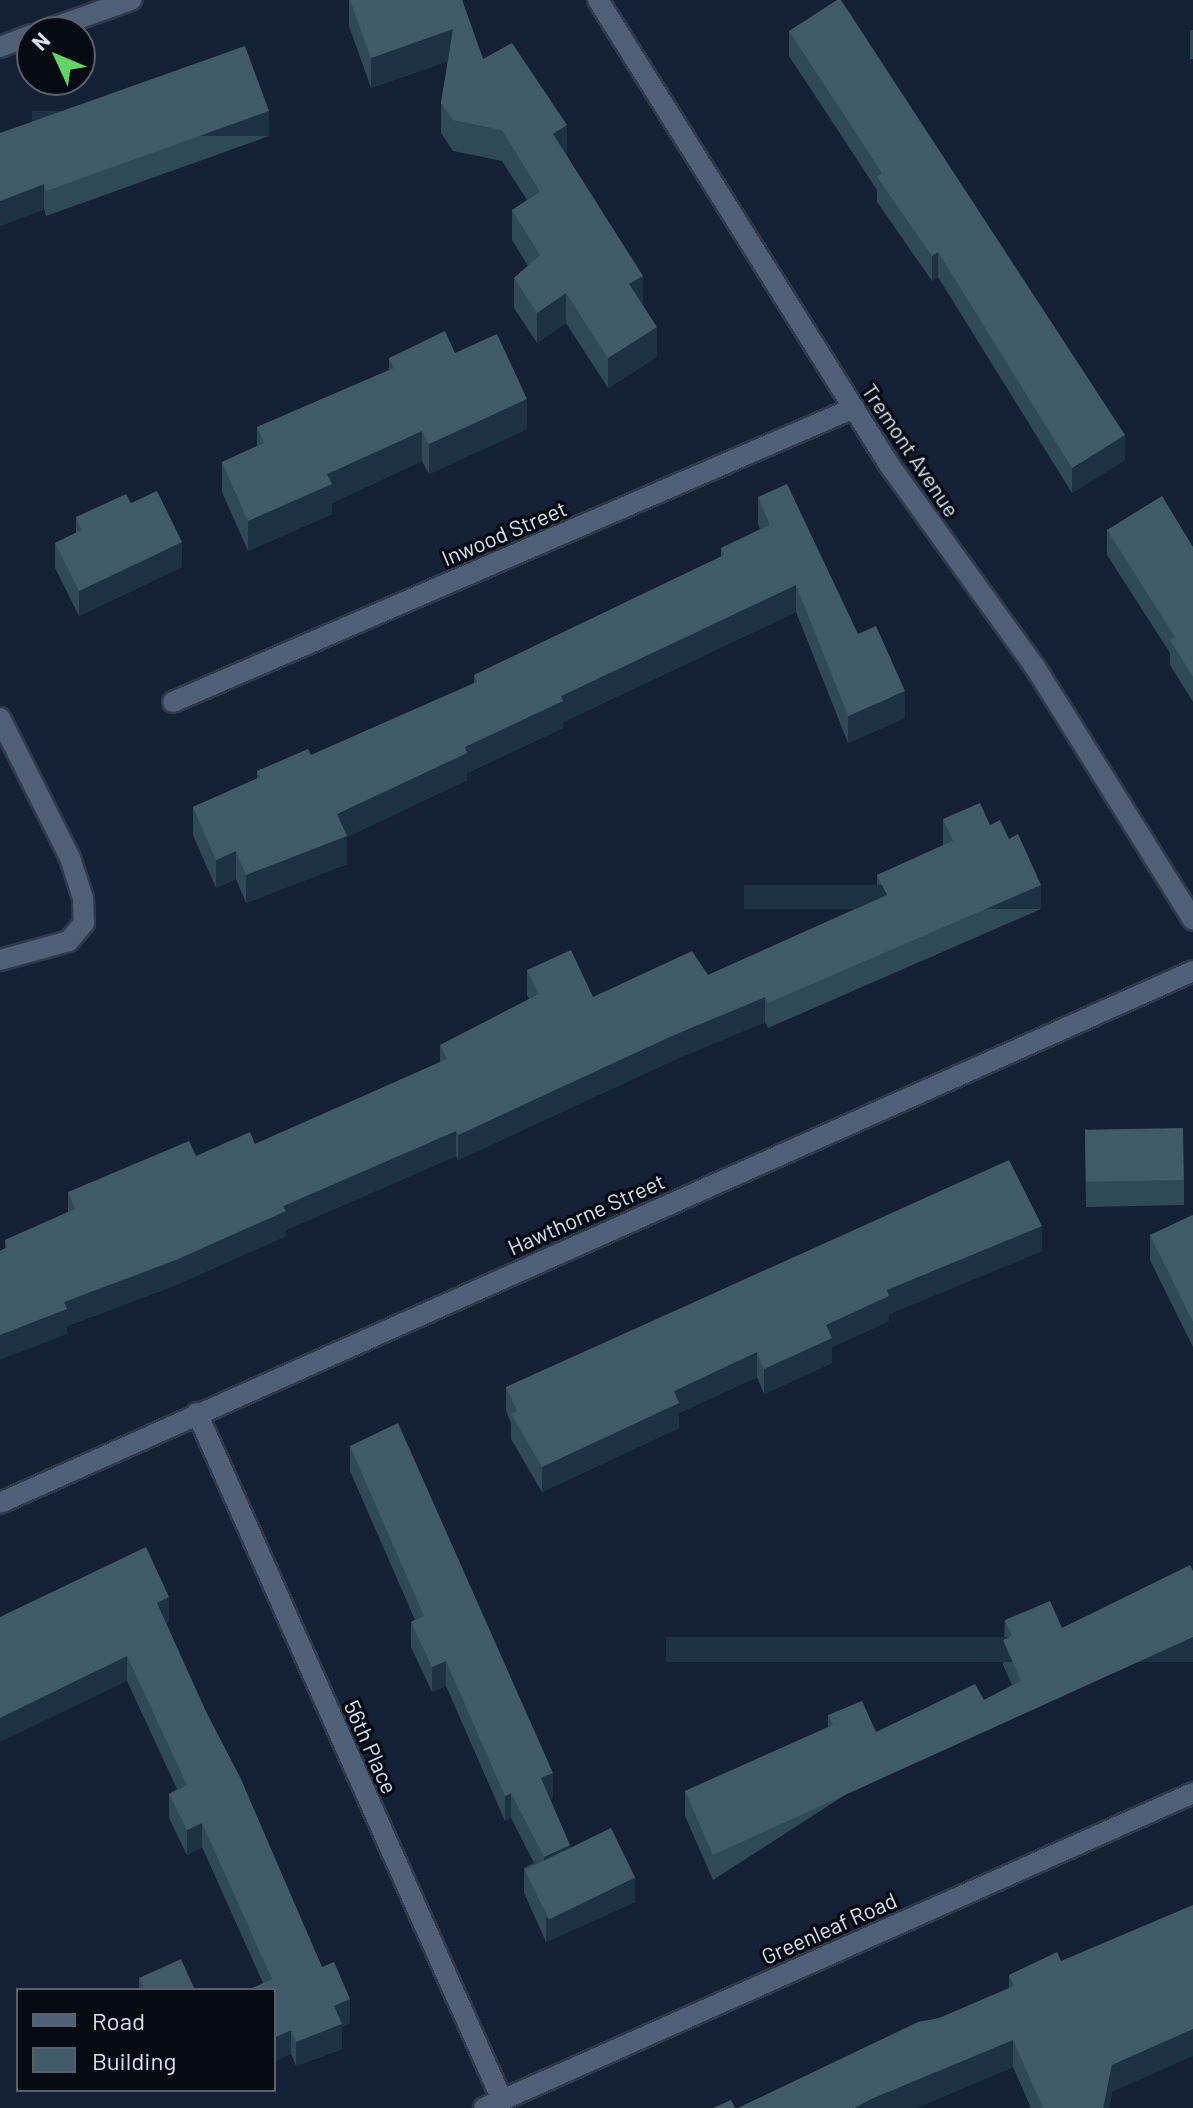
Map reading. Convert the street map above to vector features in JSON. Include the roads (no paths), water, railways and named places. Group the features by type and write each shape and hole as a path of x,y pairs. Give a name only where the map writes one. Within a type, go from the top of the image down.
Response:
{"street":[{"path":"86,16 131,0"},
{"name":"Tremont Avenue","path":"598,0 854,408 1035,667 1193,920"},
{"name":"Inwood Street","path":"173,702 854,408"},
{"path":"0,718 70,858 83,898 84,923 69,941 0,960"},
{"name":"Hawthorne Street","path":"0,1503 1193,971"},
{"name":"56th Place","path":"197,1413 493,2104"},
{"name":"Greenleaf Road","path":"493,2104 1193,1793"}]}
